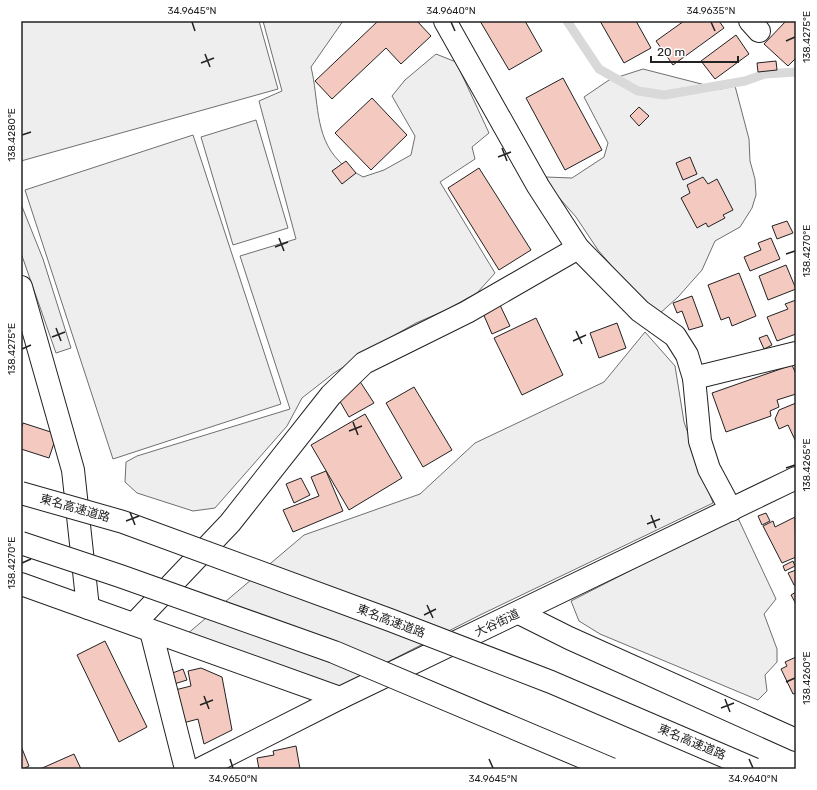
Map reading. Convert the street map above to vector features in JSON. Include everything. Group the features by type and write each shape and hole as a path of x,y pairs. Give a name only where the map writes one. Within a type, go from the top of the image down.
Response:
{"main road":[{"path":"445,21 535,180 578,248 640,311 675,336 687,355 694,378 700,441 709,469 730,510"},
{"path":"142,627 230,523 331,395 364,363 467,312 578,248"},
{"path":"21,287 73,470 88,608"},
{"path":"694,378 796,353"},
{"name":"大谷街道","path":"200,769 340,698 796,478"},
{"name":"東名高速道路","path":"21,493 123,522 390,620 551,682 754,769"},
{"path":"21,543 120,576 334,652 611,769"},
{"path":"21,584 340,698"},
{"path":"518,613 569,638 796,740"},
{"path":"142,627 186,769"}],"shaded area":[{"path":"21,21 259,21 278,89 21,161"},
{"path":"263,21 343,21 311,67 321,129 325,140 331,151 341,163 363,177 384,170 411,155 415,136 392,96 405,80 436,54 456,62 489,133 472,147 475,159 440,182 495,273 477,293 446,310 416,323 379,344 334,373 302,398 287,426 215,508 193,511 137,493 125,482 126,462 137,456 290,409 240,256 296,239 259,101 282,91"},
{"path":"643,69 721,89 735,86 749,139 750,161 755,179 756,195 752,208 740,227 715,241 702,270 678,297 658,315 624,280 598,250 576,217 555,193 546,177 572,178 604,157 608,143 584,97 609,80"},
{"path":"256,120 288,228 233,245 201,137"},
{"path":"193,135 281,404 113,459 25,190"},
{"path":"21,204 43,259 71,348 56,353 21,253"},
{"path":"645,332 675,366 684,422 713,503 480,615 313,700 173,646 304,535 420,494 475,443 604,382"},
{"path":"737,516 776,599 764,614 777,649 777,662 765,675 767,691 758,700 600,634 579,621 571,601"}],"building":[{"path":"378,21 417,21 431,36 401,64 386,48 332,99 315,81"},
{"path":"480,21 525,21 542,51 509,70"},
{"path":"600,21 636,21 651,48 624,63"},
{"path":"684,21 719,21 724,28 673,65 656,41"},
{"path":"786,21 796,21 796,58 788,66 764,44"},
{"path":"736,35 749,54 715,79 701,61"},
{"path":"776,61 777,70 758,72 757,63"},
{"path":"563,78 602,150 565,170 526,98"},
{"path":"372,98 407,135 371,170 335,133"},
{"path":"639,107 649,116 639,126 630,116"},
{"path":"690,157 697,174 683,180 676,163"},
{"path":"346,161 356,173 342,184 332,171"},
{"path":"479,168 531,250 499,270 448,188"},
{"path":"703,177 708,184 717,179 733,210 723,215 725,218 708,227 706,223 697,228 681,198 690,193 687,185"},
{"path":"787,221 793,233 777,239 772,226"},
{"path":"771,238 780,259 750,271 744,257 761,250 758,243"},
{"path":"786,265 796,289 768,300 759,276"},
{"path":"739,273 756,316 732,326 729,317 721,320 708,285"},
{"path":"692,296 703,326 689,330 682,311 677,313 673,303"},
{"path":"796,300 796,334 777,341 767,317 788,309 785,304"},
{"path":"499,303 510,326 492,334 482,311"},
{"path":"536,318 563,375 522,395 494,338"},
{"path":"617,323 626,348 599,358 590,333"},
{"path":"767,335 772,345 764,349 759,338"},
{"path":"792,365 796,374 796,394 777,400 779,407 770,411 771,416 726,432 712,393"},
{"path":"359,380 374,403 349,417 338,398"},
{"path":"414,387 452,450 423,467 386,403"},
{"path":"796,403 796,442 788,425 779,429 775,419 779,410"},
{"path":"365,414 402,478 349,510 311,445"},
{"path":"23,423 57,434 49,458 21,449 21,429"},
{"path":"326,471 343,511 293,532 283,510 319,496 311,477"},
{"path":"301,478 310,495 294,503 286,484"},
{"path":"766,513 770,521 762,525 758,516"},
{"path":"795,517 796,557 782,563 763,526 773,521 775,527"},
{"path":"793,561 795,566 785,571 783,566"},
{"path":"796,570 796,585 794,585 788,573"},
{"path":"796,592 796,604 791,595"},
{"path":"105,641 147,727 119,742 77,655"},
{"path":"796,657 796,693 793,694 781,669 787,666 785,662"},
{"path":"201,668 222,677 232,730 204,744 198,719 183,723 175,690 191,686 188,671"},
{"path":"183,669 187,680 174,684 170,674"},
{"path":"21,746 29,766 23,769 21,769"},
{"path":"296,746 300,769 259,769 257,758 274,755 273,751"},
{"path":"74,754 81,769 40,769"}],"waterway":[{"path":"567,21 599,69 638,91 664,95 745,81 765,74 796,72"}]}
